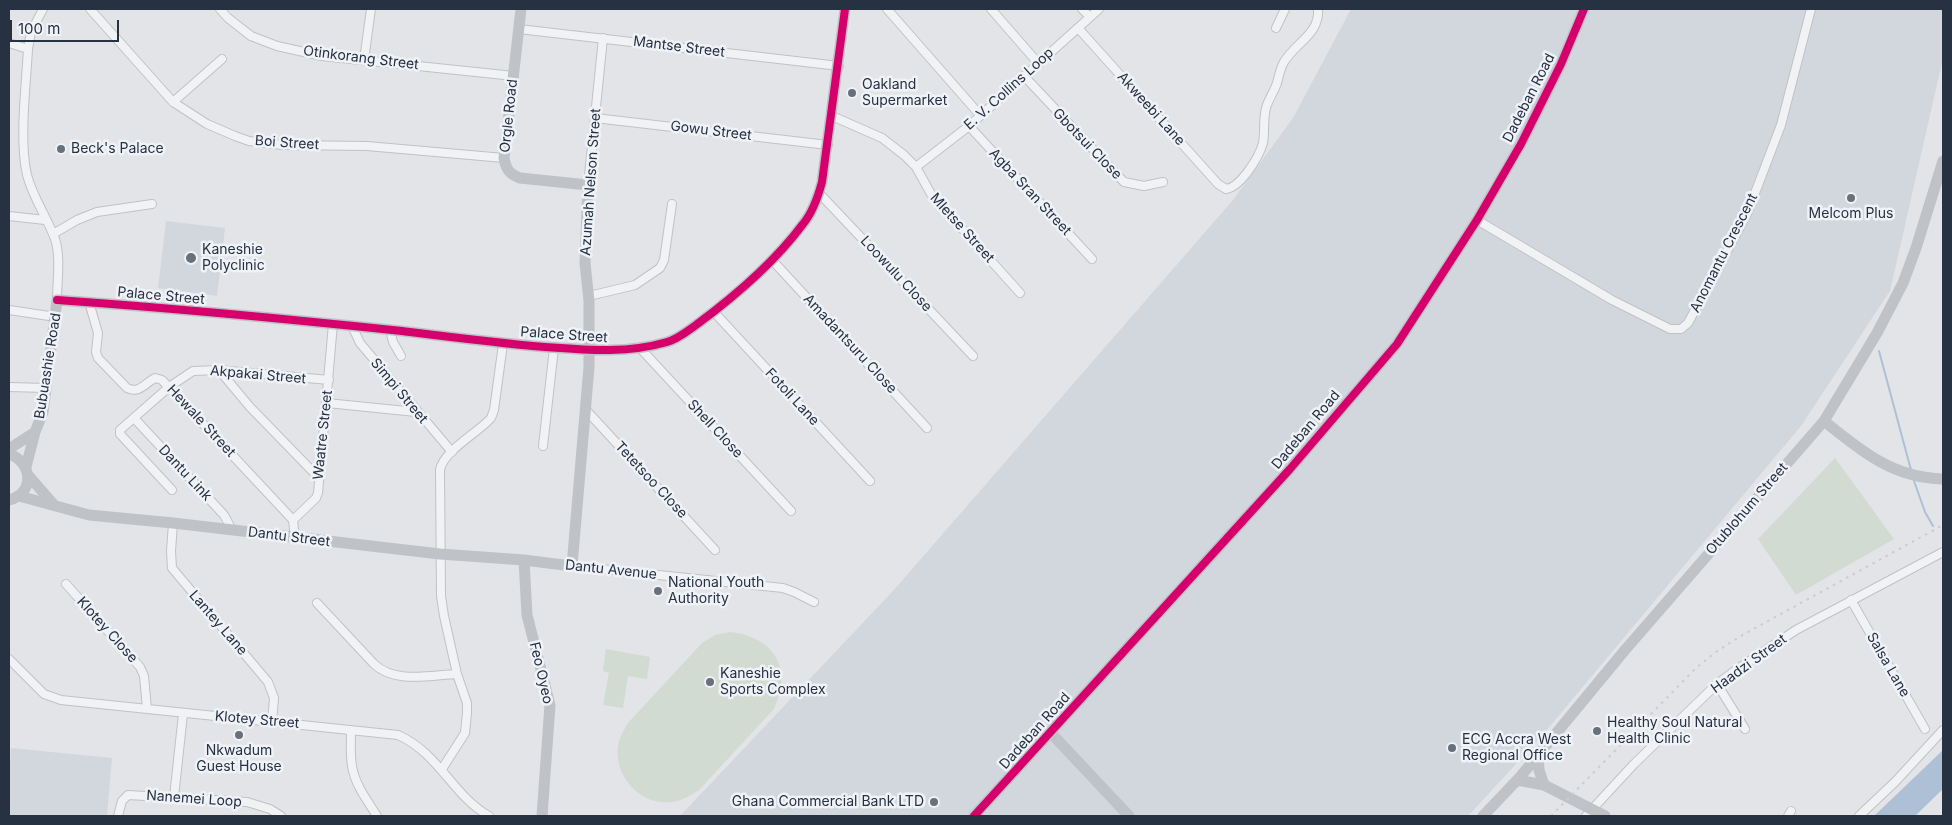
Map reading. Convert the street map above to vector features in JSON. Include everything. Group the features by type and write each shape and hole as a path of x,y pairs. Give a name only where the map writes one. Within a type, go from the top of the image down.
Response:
{"street":[{"name":"Bubuashie Road","path":"14,498 24,490 28,483 27,471 35,432 43,412 57,300 57,248 28,177 24,155 28,49 31,32 43,9"},
{"name":"Boi Street","path":"90,9 173,102 207,124 235,136 267,144 367,146 504,158"},
{"name":"Otinkorang Street","path":"220,9 228,18 251,36 277,46 322,56 514,76"},
{"path":"364,60 371,9"},
{"name":"Orgle Road","path":"521,9 504,158 507,170 520,178 588,185"},
{"name":"Palace Street","path":"57,300 333,324 503,344 590,351 640,348 674,340 714,312 772,260 804,223 819,192 828,145 845,9"},
{"path":"887,9 980,115"},
{"path":"991,9 1038,63"},
{"path":"1082,9 1090,17"},
{"name":"E. V. Collins Loop","path":"916,167 969,126 1099,9"},
{"path":"1276,28 1285,9"},
{"name":"Akweebi Lane","path":"1078,28 1218,184 1226,189 1236,185 1260,152 1264,134 1266,108 1277,84 1279,73 1289,56 1314,29 1318,22 1318,9"},
{"name":"Dadeban Road","path":"974,816 1290,469 1397,344 1478,220 1521,144 1561,64 1584,9"},
{"name":"Anomantu Crescent","path":"1478,220 1612,300 1670,329 1681,329 1688,323 1747,214 1781,125 1811,9"},
{"name":"Mantse Street","path":"519,29 839,66"},
{"name":"Azumah Nelson Street","path":"572,566 590,351 585,262 588,185 602,38"},
{"path":"9,42 28,49"},
{"path":"173,102 222,59"},
{"name":"Gbotsui Close","path":"1024,76 1124,182 1144,186 1163,182"},
{"name":"Mletse Street","path":"832,116 882,138 916,167 931,194 1020,293"},
{"name":"Gowu Street","path":"595,118 828,145"},
{"name":"Agba Sran Street","path":"969,126 1092,259"},
{"name":"Otublohum Street","path":"1483,816 1538,756 1625,650 1824,421 1873,340 1903,283 1916,248 1943,160"},
{"name":"Loowulu Close","path":"819,192 973,356"},
{"path":"52,234 77,220 97,212 152,204"},
{"path":"588,296 632,286 661,267 664,260 672,204"},
{"path":"9,216 45,220"},
{"name":"Amadantsuru Close","path":"772,260 927,428"},
{"name":"Hewale Street","path":"89,302 98,332 96,352 98,358 126,388 138,390 154,378 162,380 293,520"},
{"path":"9,310 56,316"},
{"name":"Fotoli Lane","path":"714,312 870,481"},
{"name":"Waatre Street","path":"293,520 316,496 327,402 333,324"},
{"name":"Simpi Street","path":"352,326 360,343 416,412 452,452"},
{"path":"390,330 393,342 402,356"},
{"path":"442,769 465,733 467,703 457,674 444,616 440,576 440,470 442,463 452,452 491,418 494,410 503,344"},
{"path":"543,446 554,348"},
{"name":"Shell Close","path":"640,348 790,511"},
{"path":"218,370 250,407 319,478"},
{"name":"Akpakai Street","path":"172,490 120,434 120,430 169,387 194,371 218,370 329,380"},
{"path":"9,387 46,388"},
{"path":"327,402 416,412"},
{"name":"Tetetsoo Close","path":"586,410 715,550"},
{"name":"Dantu Link","path":"134,418 224,515 232,530"},
{"path":"1824,421 1871,458 1895,470 1923,478 1943,479"},
{"name":"Bubuashie Road","path":"9,449 35,432"},
{"path":"9,454 16,457 55,506"},
{"name":"Dantu Street","path":"14,498 89,515 440,554 524,560"},
{"path":"293,520 295,538"},
{"name":"Lantey Lane","path":"173,523 172,568 268,682 274,698 272,722"},
{"name":"Haadzi Street","path":"1589,813 1634,764 1717,684 1796,630 1943,552"},
{"name":"Dantu Avenue","path":"524,560 783,588 814,602"},
{"name":"Feo Oyeo","path":"524,560 527,615 550,705 542,816"},
{"name":"Klotey Close","path":"66,584 140,667 144,676 147,708"},
{"name":"Salsa Lane","path":"1851,600 1925,729"},
{"path":"317,603 356,646 386,673 398,676 457,674"},
{"name":"Klotey Street","path":"9,659 44,694 71,702 147,708 183,714 398,735 428,755 470,801 489,816"},
{"path":"1717,684 1745,729"},
{"path":"174,797 183,714"},
{"path":"351,730 351,755 354,774 357,783 377,816"},
{"path":"1859,816 1895,782 1943,730"},
{"path":"1050,732 1129,816"},
{"path":"1538,756 1539,770 1544,785"},
{"path":"1517,780 1544,785 1589,813 1605,816"},
{"name":"Nanemei Loop","path":"118,816 122,801 128,795 248,802 270,809 281,816"}],"shaded area":[{"path":"1351,9 1943,9 1943,58 1890,291 1801,426 1540,738 1468,816 680,816 893,591 1233,200 1293,118"},
{"name":"Kaneshie Polyclinic","path":"166,221 225,228 217,296 158,288"},
{"path":"1835,458 1894,539 1796,595 1758,539"},
{"path":"730,632 746,635 759,641 769,648 776,657 780,668 781,681 774,709 699,790 686,798 671,802 659,802 647,798 629,784 622,773 619,762 620,738 627,724 702,643 715,635"},
{"path":"606,649 650,657 647,679 628,676 623,708 603,705 609,673 603,671"},
{"path":"11,748 112,758 107,816 9,816"}],"water":[{"path":"1943,750 1943,789 1915,816 1874,816"}],"waterway":[{"path":"1879,351 1911,470"},
{"path":"1914,481 1925,512 1933,526"}],"railway":[{"path":"1551,816 1696,668 1716,652 1739,637 1943,525"}],"cycle path":[{"path":"57,300 273,318 509,344 576,349 621,350 652,346 671,341 710,314 753,279 792,238 807,219 817,199 822,182 845,9"},
{"path":"974,816 1290,469 1397,344 1477,220 1521,144 1561,64 1584,9"}],"place":[{"name":"Oakland Supermarket","path":"852,93"},
{"name":"Beck's Palace","path":"61,149"},
{"name":"Melcom Plus","path":"1851,198"},
{"name":"Kaneshie Polyclinic","path":"191,258"},
{"name":"National Youth Authority","path":"658,591"},
{"name":"Kaneshie Sports Complex","path":"710,682"},
{"name":"Healthy Soul Natural Health Clinic","path":"1597,731"},
{"name":"Nkwadum Guest House","path":"239,735"},
{"name":"ECG Accra West Regional Office","path":"1452,748"},
{"name":"Ghana Commercial Bank LTD","path":"934,802"}]}
